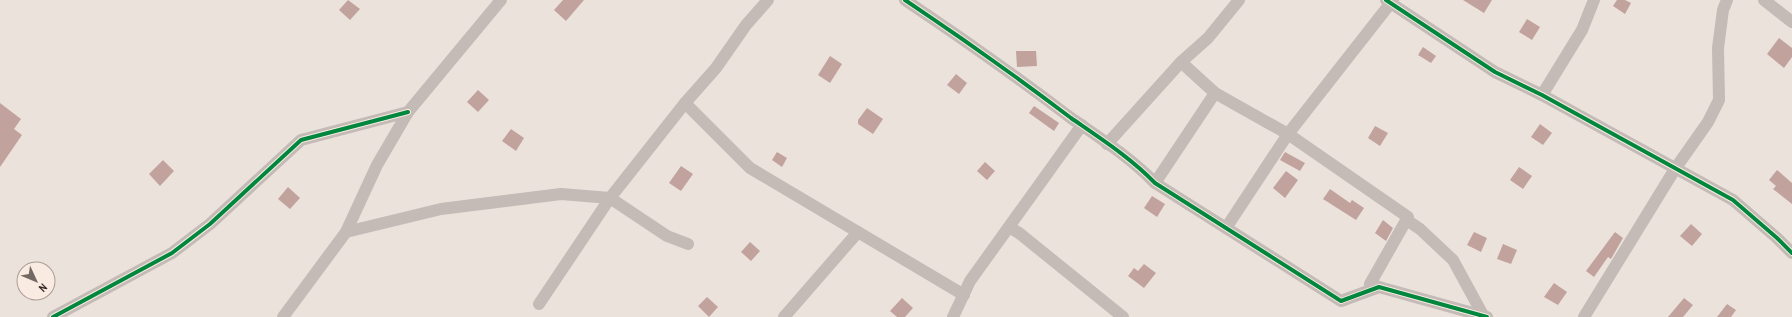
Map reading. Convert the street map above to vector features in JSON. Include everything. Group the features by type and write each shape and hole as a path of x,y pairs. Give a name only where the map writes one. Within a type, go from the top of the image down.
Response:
{"street":[{"path":"283,317 346,232 377,165 408,112 501,0"},
{"path":"539,304 610,198 685,103 716,68 746,25 768,0"},
{"path":"906,0 971,43 1145,172 1155,183 1341,301 1379,287"},
{"path":"1107,144 1181,62 1208,38 1240,0"},
{"path":"1542,95 1582,30 1594,0"},
{"path":"1584,317 1675,169 1708,122 1719,100 1718,48 1723,10 1727,0"},
{"path":"1764,0 1792,22"},
{"path":"1226,228 1288,134 1390,1 1495,72 1542,95 1733,200 1792,253"},
{"path":"1181,62 1215,93 1288,134 1408,217 1408,221 1420,229 1453,260 1485,316"},
{"path":"1155,183 1215,93"},
{"path":"685,103 750,168 964,295"},
{"path":"53,317 172,253 210,224 301,140 408,112"},
{"path":"953,317 970,281 1082,126"},
{"path":"346,232 449,208 561,194 610,198 667,236 688,244"},
{"path":"1408,221 1370,284 1485,316"},
{"path":"1009,227 1019,233 1123,317"},
{"path":"784,317 858,232"}],"building":[{"path":"348,0 360,9 350,20 339,10"},
{"path":"563,0 584,0 566,21 554,10"},
{"path":"1463,0 1492,0 1484,13"},
{"path":"1617,0 1625,0 1631,3 1625,14 1613,6"},
{"path":"1527,19 1540,27 1532,40 1519,32"},
{"path":"1779,38 1792,48 1792,57 1784,68 1767,54"},
{"path":"1423,47 1436,56 1431,63 1418,55"},
{"path":"1016,51 1036,51 1037,66 1017,67"},
{"path":"830,56 842,64 830,83 818,75"},
{"path":"956,74 967,83 959,94 947,85"},
{"path":"478,90 489,100 478,112 467,102"},
{"path":"0,103 21,119 14,129 22,135 0,167"},
{"path":"1034,106 1059,123 1054,131 1029,113"},
{"path":"867,108 883,119 873,134 858,124 858,120"},
{"path":"1540,124 1552,133 1543,145 1531,137"},
{"path":"1375,126 1388,133 1380,146 1368,138"},
{"path":"511,129 524,138 516,151 502,141"},
{"path":"777,152 787,158 782,167 772,160"},
{"path":"1285,152 1305,163 1300,171 1280,160"},
{"path":"163,160 174,171 160,186 149,174"},
{"path":"985,162 995,171 987,180 977,171"},
{"path":"681,166 693,174 681,191 669,183"},
{"path":"1519,167 1532,176 1523,189 1510,180"},
{"path":"1777,170 1792,183 1792,204 1773,189 1776,186 1769,180"},
{"path":"1286,171 1298,180 1285,198 1273,188"},
{"path":"288,187 300,198 290,209 278,199"},
{"path":"1330,189 1350,203 1352,200 1364,208 1356,220 1323,199"},
{"path":"1152,196 1165,204 1157,217 1144,208"},
{"path":"1383,220 1393,228 1386,241 1375,233"},
{"path":"1691,224 1702,234 1692,246 1680,236"},
{"path":"1474,232 1487,238 1481,252 1467,245"},
{"path":"1615,232 1623,238 1611,259 1608,257 1594,277 1586,271"},
{"path":"750,242 760,251 751,261 741,252"},
{"path":"1503,244 1517,250 1511,264 1497,259"},
{"path":"1144,264 1156,273 1144,288 1128,276 1134,268 1138,271"},
{"path":"1554,283 1567,292 1558,305 1544,297"},
{"path":"707,297 718,307 709,317 698,306"},
{"path":"902,298 913,308 905,317 897,317 890,311"},
{"path":"1684,298 1693,305 1683,317 1668,317"},
{"path":"1727,304 1736,310 1731,317 1717,317"}],"cycle path":[{"path":"905,0 989,58 1115,149 1136,165 1155,183 1341,301 1379,287 1487,317"},
{"path":"1386,0 1495,72 1542,95 1733,200 1792,253"},
{"path":"53,317 172,253 210,224 301,140 408,112"}]}
